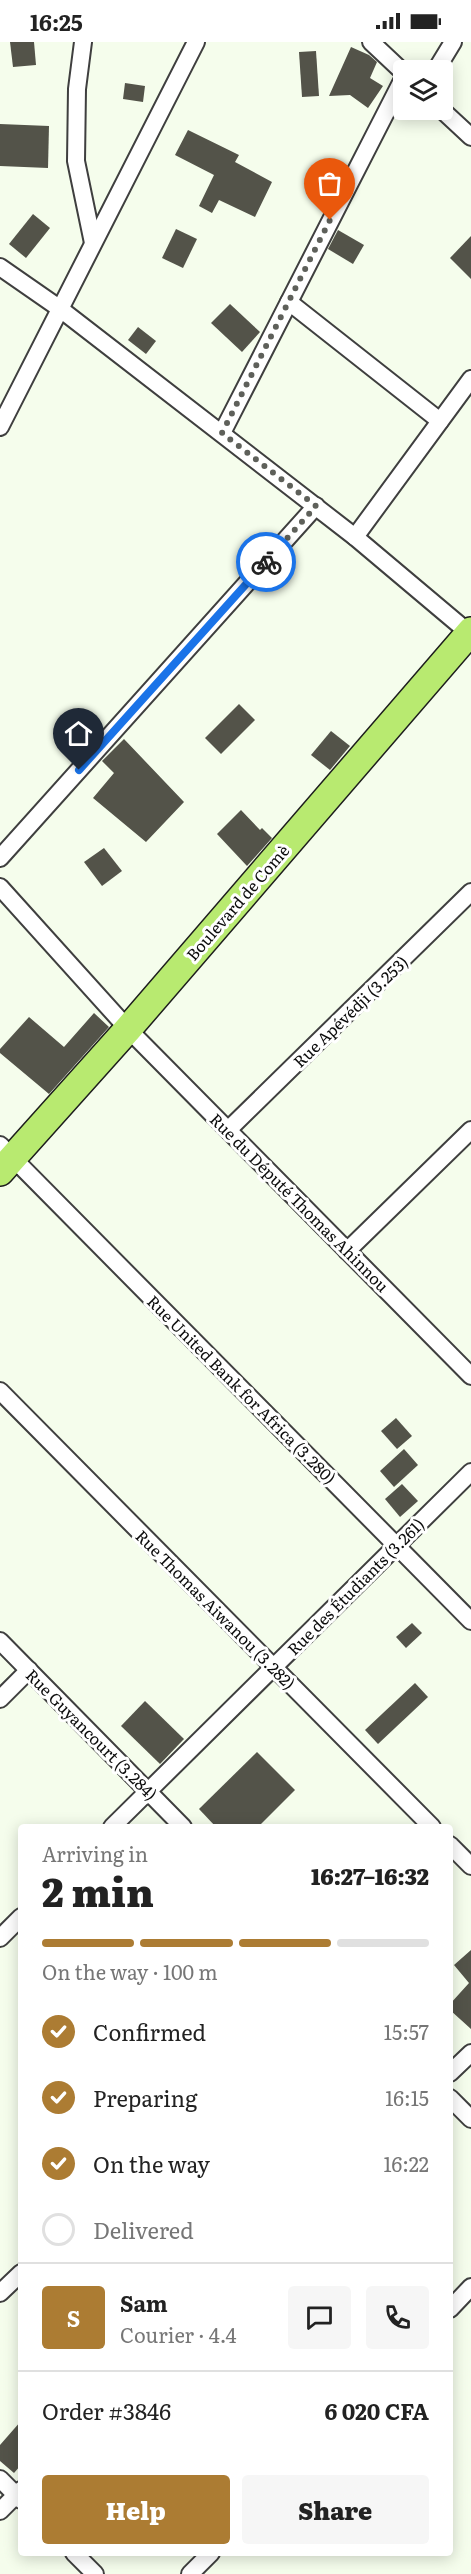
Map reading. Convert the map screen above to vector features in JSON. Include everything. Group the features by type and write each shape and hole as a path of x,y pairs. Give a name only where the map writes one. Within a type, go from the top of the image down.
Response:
{"main road":[{"name":"Boulevard de Comè","path":"4,1158 128,1029 470,632"}],"street":[{"path":"83,42 78,89 76,161 93,243"},
{"path":"0,427 196,42"},
{"path":"371,42 393,64"},
{"path":"442,60 453,42"},
{"path":"222,433 393,97"},
{"path":"453,120 471,137"},
{"path":"0,267 59,308 222,433 355,537 470,632"},
{"path":"289,302 441,421"},
{"path":"355,537 471,379"},
{"path":"0,858 316,506"},
{"name":"Rue du Député Thomas Ahinnou","path":"0,887 128,1029 471,1376"},
{"name":"Rue Apévédji (3.253)","path":"228,1130 471,892"},
{"path":"347,1251 471,1130"},
{"name":"Rue United Bank for Africa (3.280)","path":"4,1158 471,1621"},
{"name":"Rue Thomas Aiwanou (3.282)","path":"0,1391 429,1824"},
{"name":"Rue des Étudiants (3.261)","path":"115,1824 471,1472"},
{"name":"Rue Guyancourt (3.284)","path":"0,1641 180,1824"},
{"path":"0,1699 29,1670"},
{"path":"453,1848 471,1866"},
{"path":"0,1938 18,1920"},
{"path":"453,2070 471,2053"},
{"path":"453,2101 471,2120"},
{"path":"0,2293 18,2275"},
{"path":"453,2306 471,2287"},
{"path":"0,2479 18,2494"},
{"path":"0,2511 18,2496"},
{"path":"77,2556 95,2574"},
{"path":"190,2574 208,2556"}],"building":[{"path":"10,42 34,42 36,65 13,67"},
{"path":"351,47 369,55 377,62 370,78 383,86 368,108 350,95 329,96"},
{"path":"316,51 319,96 302,97 299,52"},
{"path":"125,83 145,86 143,102 123,99"},
{"path":"0,124 49,126 48,168 0,166"},
{"path":"188,130 239,155 235,162 272,182 255,217 219,200 212,213 199,206 214,175 175,155"},
{"path":"33,214 50,228 26,258 9,244"},
{"path":"176,229 197,239 183,268 162,258"},
{"path":"338,230 364,245 353,264 328,249"},
{"path":"471,236 471,279 450,258"},
{"path":"230,304 260,332 242,352 211,323"},
{"path":"138,327 156,341 146,354 128,340"},
{"path":"239,704 255,720 221,754 205,738"},
{"path":"331,731 350,746 330,770 311,755"},
{"path":"124,739 184,802 146,842 93,798 114,773 102,761"},
{"path":"241,810 260,830 262,828 272,838 247,866 217,834"},
{"path":"104,848 122,871 102,886 84,862"},
{"path":"94,1013 109,1027 49,1094 0,1053 0,1049 29,1017 64,1047"},
{"path":"396,1418 412,1436 397,1449 381,1431"},
{"path":"404,1449 418,1465 394,1487 380,1471"},
{"path":"402,1484 418,1501 400,1517 385,1499"},
{"path":"412,1623 422,1633 406,1648 396,1637"},
{"path":"415,1683 428,1697 378,1744 365,1730"},
{"path":"145,1701 184,1739 160,1764 121,1726"},
{"path":"257,1752 295,1790 261,1824 213,1824 199,1809"},
{"path":"471,1950 471,2029 453,2013 453,2001 469,1983 454,1965"},
{"path":"18,2424 18,2468 14,2473 0,2461 0,2445"}],"way so far":[{"path":"266,562 316,506 222,433 330,220"}],"route":[{"path":"79,770 266,562"}]}
